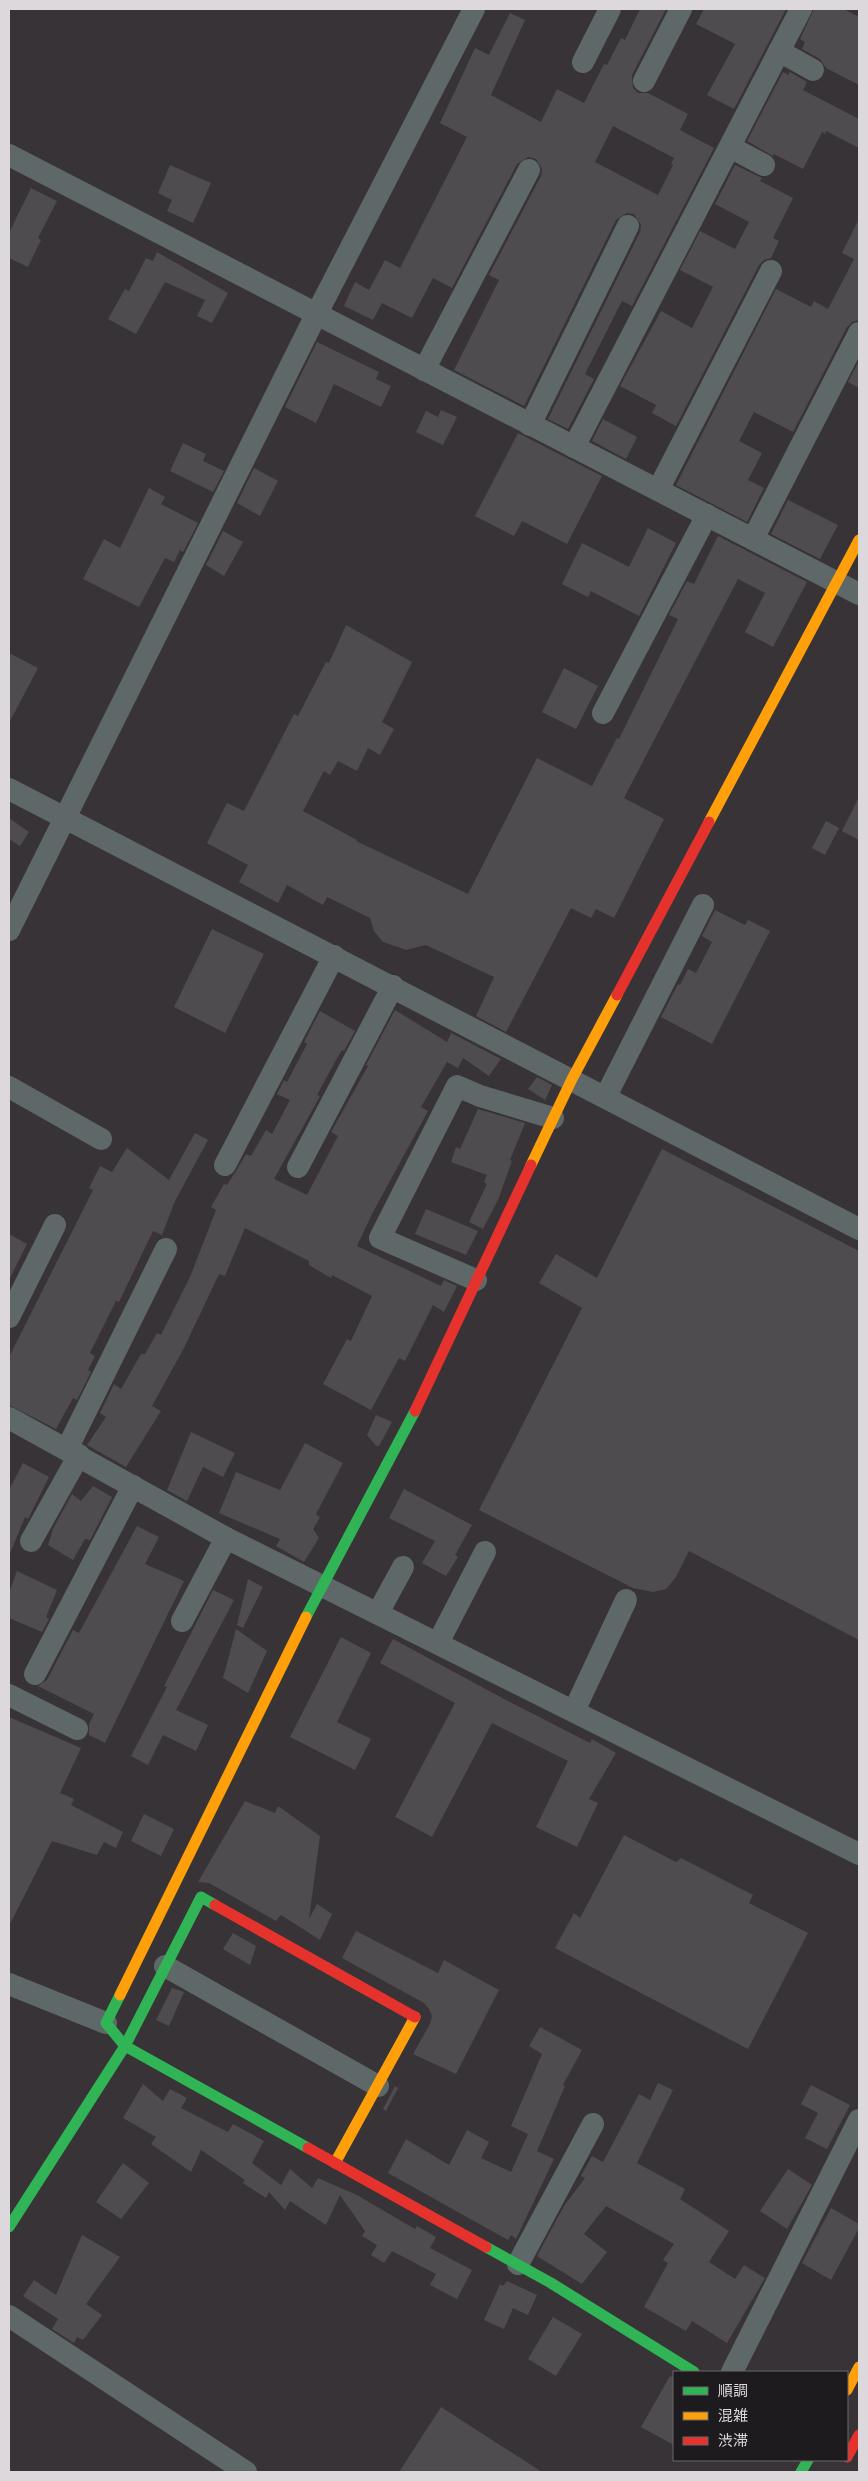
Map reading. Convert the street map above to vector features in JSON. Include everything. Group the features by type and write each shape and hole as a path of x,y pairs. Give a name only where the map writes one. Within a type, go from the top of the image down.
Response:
{"street":[{"path":"9,930 316,314 474,9"},
{"path":"583,62 610,9"},
{"path":"644,81 681,9"},
{"path":"574,447 801,9"},
{"path":"779,51 813,70"},
{"path":"730,147 764,165"},
{"path":"9,155 859,594"},
{"path":"424,370 528,170"},
{"path":"530,425 628,226"},
{"path":"658,490 771,271"},
{"path":"754,539 859,333"},
{"path":"603,713 707,515"},
{"path":"106,2023 322,1584 409,1423 572,1079 859,540"},
{"path":"9,789 606,1096 859,1229"},
{"path":"606,1096 703,904"},
{"path":"225,1165 334,956"},
{"path":"298,1167 393,986"},
{"path":"476,1280 380,1238 457,1086 480,1096 553,1118"},
{"path":"9,1087 102,1139"},
{"path":"9,1317 55,1225"},
{"path":"31,1541 166,1249"},
{"path":"12,1427 73,1452 226,1538 322,1584 859,1854"},
{"path":"35,1674 133,1486"},
{"path":"182,1621 226,1538"},
{"path":"438,1643 485,1552"},
{"path":"378,1612 403,1566"},
{"path":"574,1711 626,1600"},
{"path":"9,1695 77,1730"},
{"path":"9,2227 125,2046 201,1897 416,2017 335,2163"},
{"path":"166,1966 378,2086"},
{"path":"9,1984 106,2023 125,2046 518,2264 692,2371"},
{"path":"733,2371 859,2120"},
{"path":"518,2264 593,2124"},
{"path":"9,2316 246,2472"},
{"path":"848,2388 859,2367"},
{"path":"848,2458 859,2435"},
{"path":"801,2472 807,2461"}],"building":[{"path":"640,9 666,9 632,75 633,88 638,93 648,93 688,114 680,130 714,148 632,306 622,301 585,374 594,379 568,429 548,419 640,232 641,225 634,214 627,213 616,220 524,406 454,370 499,280 489,275 541,176 542,169 536,159 528,157 517,164 452,288 433,278 412,318 382,303 373,320 344,306 355,282 369,290 385,260 400,268 467,137 440,123 475,48 489,55 510,13 525,20 491,95 541,122 557,89 584,103 604,64 607,65 621,38 625,40","holes":["613,126 674,158 671,164 673,165 658,195 595,162"]},
{"path":"704,9 786,9 734,109 707,95 735,44 696,24"},
{"path":"814,9 843,9 859,17 859,85 826,68 820,59 802,49 805,42 800,39"},
{"path":"783,72 788,75 790,72 807,82 803,90 859,119 859,148 826,131 825,134 822,132 803,169 774,154 773,156 747,141"},
{"path":"170,165 211,183 193,223 167,211 172,200 158,193"},
{"path":"735,165 762,178 760,181 793,198 773,238 779,241 771,258 764,260 759,265 676,426 652,413 656,405 620,386 661,311 692,328 713,287 680,270 700,231 735,249 749,222 715,204"},
{"path":"31,188 57,201 38,238 41,240 28,267 9,258 9,233"},
{"path":"859,219 859,320 852,322 847,327 793,432 754,412 739,441 762,453 748,480 764,488 747,522 676,485 776,289 811,307 814,301 828,309 854,259 842,253"},
{"path":"157,252 228,293 212,323 197,316 205,300 165,282 136,334 108,319 125,289 129,291 146,258 153,261"},
{"path":"317,342 379,372 376,379 391,386 381,407 334,384 316,423 285,407"},
{"path":"859,361 859,388 848,382"},
{"path":"441,410 457,417 443,445 416,432 426,411 438,417"},
{"path":"603,419 637,437 626,459 592,441"},
{"path":"518,433 602,476 567,544 522,521 514,536 475,516"},
{"path":"183,443 206,454 203,461 224,471 213,492 170,471"},
{"path":"254,468 278,481 260,516 237,503"},
{"path":"149,488 165,497 161,504 198,523 183,552 180,550 174,562 165,558 139,607 83,579 104,539 120,548"},
{"path":"788,500 838,525 820,559 771,534"},
{"path":"648,528 676,543 639,616 591,591 588,597 562,584 582,543 629,567"},
{"path":"223,531 243,542 224,576 206,565"},
{"path":"718,536 807,582 773,647 745,632 765,593 738,579 624,798 664,819 614,918 596,909 591,918 571,908 506,1032 476,1016 494,977 426,945 406,950 383,942 374,931 370,918 327,897 323,905 287,885 278,903 239,882 248,865 207,843 227,803 244,811 294,714 298,716 326,662 329,663 346,625 412,662 382,722 394,729 380,755 368,748 357,771 338,761 330,775 324,771 303,811 356,841 468,894 537,758 592,786 617,738 619,739 678,619 669,615 687,581 694,584"},
{"path":"9,653 38,668 9,723"},
{"path":"564,668 598,686 576,729 542,712"},
{"path":"859,797 859,840 842,831"},
{"path":"9,818 29,832 20,846 9,839"},
{"path":"826,821 839,828 825,855 812,848"},
{"path":"715,910 745,925 748,920 770,931 712,1044 661,1017 688,969 696,973 712,942 702,936"},
{"path":"212,929 264,954 225,1033 174,1007"},
{"path":"395,1010 447,1042 451,1033 501,1059 489,1076 463,1058 458,1068 447,1062 421,1107 428,1111 372,1214 357,1246 441,1286 444,1280 457,1286 444,1312 433,1305 405,1361 399,1358 371,1410 323,1384 347,1339 351,1341 372,1296 332,1275 331,1278 309,1265 309,1261 245,1228 225,1276 219,1274 184,1348 152,1406 161,1411 126,1467 87,1445 106,1417 100,1413 114,1384 121,1389 141,1354 145,1354 157,1333 161,1335 190,1277 216,1210 211,1207 224,1184 227,1185 246,1154 251,1156 266,1130 272,1134 290,1100 277,1094 284,1080 287,1082 307,1044 304,1042 320,1011 355,1031 344,1051 342,1050 336,1060 317,1095 320,1096 274,1179 307,1195 338,1136 331,1132 368,1066 366,1065"},
{"path":"537,1077 552,1085 545,1100 528,1089"},
{"path":"478,1109 525,1123 510,1160 512,1161 498,1200 483,1229 469,1222 487,1184 484,1182 487,1175 451,1162 456,1147 460,1149"},
{"path":"195,1133 208,1140 175,1201 162,1235 153,1231 119,1302 116,1301 90,1353 95,1356 88,1370 91,1372 77,1400 73,1398 56,1429 9,1405 9,1357 93,1190 89,1188 100,1166 112,1172 127,1148 169,1180"},
{"path":"662,1149 859,1251 859,1640 689,1551 676,1577 666,1589 653,1592 633,1588 479,1510 582,1308 539,1283 556,1254 597,1278"},
{"path":"426,1209 478,1231 466,1255 415,1234"},
{"path":"9,1234 27,1244 9,1280"},
{"path":"376,1415 392,1422 379,1446 376,1446 367,1435"},
{"path":"191,1432 235,1453 223,1477 203,1467 187,1501 167,1490"},
{"path":"305,1443 343,1463 316,1514 320,1517 313,1529 319,1538 304,1562 276,1546 280,1539 219,1513 236,1472 280,1490"},
{"path":"23,1463 49,1477 28,1519 25,1517 9,1556 9,1490"},
{"path":"93,1486 112,1497 90,1540 85,1539 73,1560 48,1545 53,1529 72,1494 81,1501"},
{"path":"404,1489 472,1525 455,1555 458,1557 446,1576 422,1563 435,1541 389,1518"},
{"path":"137,1526 159,1537 145,1564 184,1581 105,1743 89,1735 89,1724 94,1714 38,1686 47,1680 73,1630 79,1633"},
{"path":"17,1571 57,1590 46,1617 49,1619 42,1632 9,1618 9,1593"},
{"path":"248,1579 263,1587 243,1628 237,1625"},
{"path":"213,1590 234,1600 176,1710 208,1725 196,1751 163,1735 148,1765 131,1756 167,1687 164,1686"},
{"path":"236,1629 267,1651 248,1693 223,1678"},
{"path":"341,1637 371,1653 337,1722 371,1739 355,1770 290,1737"},
{"path":"393,1639 590,1743 592,1739 616,1753 589,1799 598,1803 577,1847 536,1827 568,1761 492,1723 432,1837 395,1817 455,1703 380,1663"},
{"path":"9,1717 81,1748 60,1793 74,1799 71,1805 123,1832 116,1848 104,1842 97,1855 52,1841 9,1926"},
{"path":"245,1801 275,1813 278,1806 320,1836 309,1919 317,1904 332,1914 320,1940 281,1915 276,1921 209,1883 198,1882"},
{"path":"144,1814 174,1829 161,1856 131,1841"},
{"path":"624,1835 676,1862 681,1858 753,1895 749,1903 808,1933 748,2049 555,1948 574,1913 580,1918"},
{"path":"356,1931 438,1973 444,1960 499,1990 456,2074 413,2054 430,2024 432,2016 424,2003 342,1958"},
{"path":"233,1933 256,1946 250,1965 223,1949"},
{"path":"172,1988 184,1992 169,2026 156,2020"},
{"path":"540,2027 582,2050 563,2085 565,2086 537,2151 554,2159 516,2239 511,2235 508,2240 388,2173 406,2139 449,2165 467,2130 489,2142 481,2158 511,2172 528,2134 511,2126 542,2054 529,2046"},
{"path":"658,2083 673,2090 637,2163 685,2189 680,2199 729,2231 709,2262 735,2279 744,2265 765,2278 727,2343 692,2321 686,2331 644,2307 668,2263 663,2260 674,2244 606,2206 584,2234 607,2252 582,2284 537,2256 564,2206 585,2178 581,2176 592,2156 603,2162 639,2094 650,2100"},
{"path":"143,2084 163,2101 170,2089 187,2098 181,2108 228,2132 233,2124 264,2141 252,2163 281,2185 290,2169 312,2188 318,2178 357,2195 415,2229 417,2226 436,2237 430,2248 472,2270 457,2299 430,2285 436,2274 392,2251 384,2263 371,2255 377,2245 362,2236 365,2231 340,2195 326,2225 290,2201 285,2210 269,2192 266,2198 243,2183 245,2180 201,2150 191,2172 151,2144 156,2137 123,2118"},
{"path":"811,2085 850,2105 827,2149 805,2138 818,2113 801,2104"},
{"path":"395,2086 398,2088 386,2111 383,2109"},
{"path":"123,2163 149,2183 121,2219 96,2202"},
{"path":"788,2169 812,2185 787,2229 760,2211"},
{"path":"831,2208 859,2224 859,2228 831,2280 802,2263"},
{"path":"82,2235 120,2257 86,2304 102,2315 83,2340 77,2337 74,2343 52,2329 58,2319 23,2296 34,2280 56,2295"},
{"path":"507,2281 537,2295 528,2315 513,2308 504,2329 484,2320 500,2284 503,2286"},
{"path":"553,2317 582,2334 556,2376 528,2359"},
{"path":"670,2376 673,2378 673,2444 641,2427"},
{"path":"441,2407 542,2472 399,2472"}],"traffic: fast":[{"path":"306,1617 415,1411"},
{"path":"9,2227 125,2046 201,1897 215,1905"},
{"path":"120,1995 106,2023 125,2046 308,2148"},
{"path":"486,2247 551,2283 692,2371"},
{"path":"801,2472 807,2461"}],"traffic: slow":[{"path":"709,822 859,540"},
{"path":"531,1165 572,1079 617,995"},
{"path":"120,1995 306,1617"},
{"path":"335,2163 415,2017"},
{"path":"848,2388 859,2367"}],"traffic: jam":[{"path":"617,995 709,822"},
{"path":"415,1411 531,1165"},
{"path":"215,1905 415,2017"},
{"path":"308,2148 486,2247"},
{"path":"848,2455 859,2435"}]}
